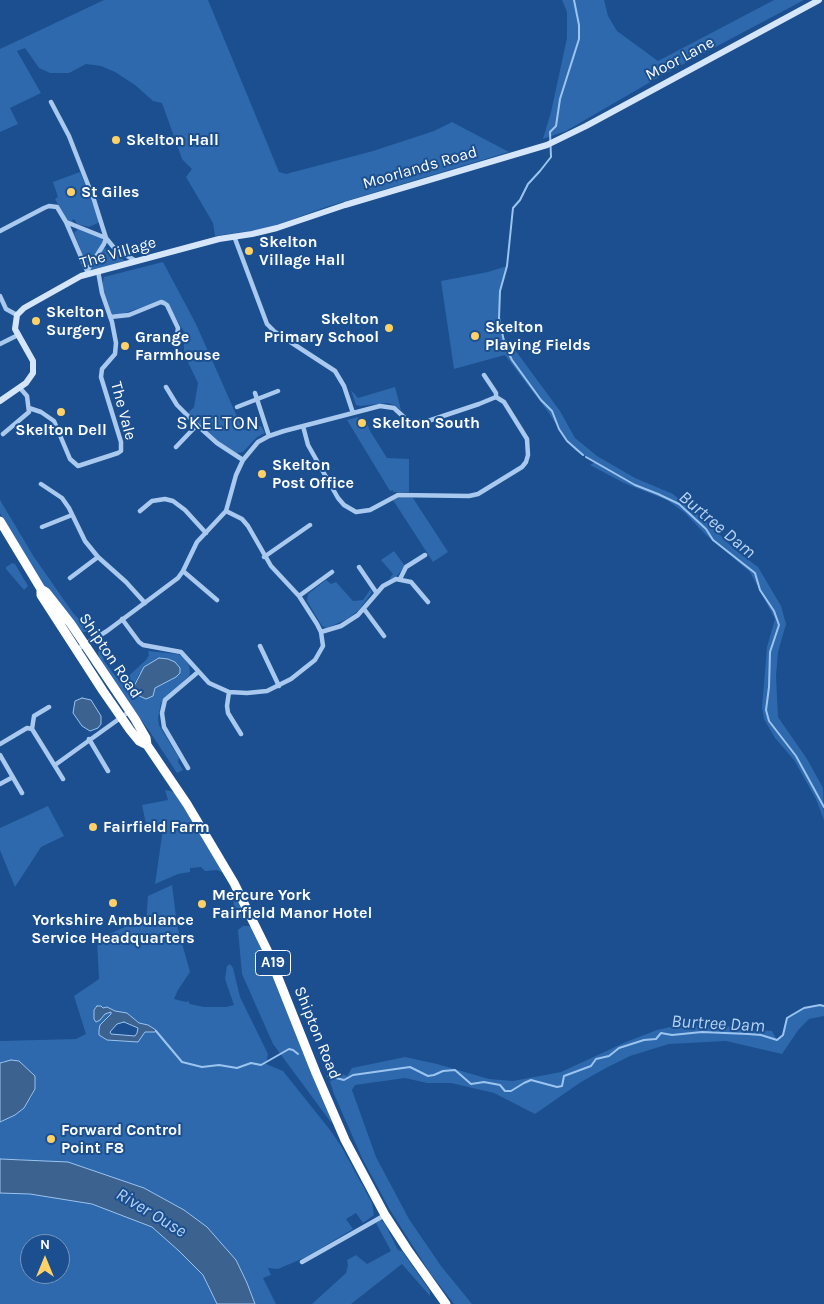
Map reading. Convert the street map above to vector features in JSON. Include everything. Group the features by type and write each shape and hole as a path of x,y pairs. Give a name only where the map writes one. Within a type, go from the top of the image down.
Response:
{"highway":[{"name":"A19","path":"0,522 41,589 41,595 76,650"},
{"name":"Shipton Road","path":"41,589 46,592 85,644 130,711 146,738 147,745 187,804 234,883 267,950 345,1140 385,1215 407,1250 446,1304"},
{"name":"Shipton Road","path":"76,650 121,717 139,741 147,745"}],"street":[{"name":"Moor Lane","path":"554,142 819,0"},
{"name":"The Village","path":"51,102 69,136 94,200 106,238 87,272"},
{"name":"Moorlands Road","path":"234,236 252,234 293,223 387,192 554,142"},
{"path":"0,231 44,208 49,206 57,208 66,222 87,272"},
{"path":"66,222 106,238 115,249 138,262"},
{"name":"The Village","path":"17,315 24,308 87,272 138,262 234,236"},
{"path":"234,236 264,317 271,329 335,370 344,386 353,413"},
{"path":"98,271 102,293 110,317 129,315 161,302 167,305 178,328 177,335"},
{"path":"0,296 6,309 17,315 15,325 18,335 34,366 30,379 0,401"},
{"name":"The Vale","path":"29,408 41,412 54,421 70,459 78,466 118,453 122,447 121,442 103,385 101,372 104,364 112,358 116,350 110,317"},
{"path":"0,344 18,335"},
{"path":"303,426 308,445 338,498 344,505 356,512 370,510 398,495 469,496 478,494 522,467 528,455 527,439 504,402 496,397 484,374"},
{"path":"166,387 177,405 198,425 217,443 243,460"},
{"path":"3,434 26,416 29,408 27,396 20,388"},
{"path":"237,407 278,391"},
{"path":"255,394 269,436"},
{"path":"76,650 174,581 183,571 197,542 226,511 236,475 243,460 258,442 269,436 380,406 390,406 407,420 420,422 437,418 496,397"},
{"path":"176,447 198,425"},
{"path":"41,484 59,495 66,503 81,535 98,557 126,582 144,602"},
{"path":"140,511 152,500 165,499 173,501 185,510 206,533"},
{"path":"122,619 143,645 182,652 209,683 229,692 256,692 279,686 304,670 319,656 323,646 321,632 299,596 264,557 248,526 242,520 226,511"},
{"path":"42,527 72,515"},
{"path":"264,557 310,524"},
{"path":"400,579 406,567 425,555"},
{"path":"70,578 98,557"},
{"path":"359,567 376,592"},
{"path":"183,571 217,600"},
{"path":"299,596 332,572"},
{"path":"321,632 348,622 364,609 376,592 389,582 400,579 411,582 428,602"},
{"path":"364,609 384,636"},
{"path":"260,646 279,686"},
{"path":"188,768 164,728 162,713 165,700 198,672"},
{"path":"229,692 228,713 241,734"},
{"path":"49,707 34,716 32,729 63,779"},
{"path":"55,765 130,711"},
{"path":"0,744 27,728 32,729"},
{"path":"89,739 108,771"},
{"path":"0,755 22,793"},
{"path":"0,784 13,777"},
{"path":"302,1262 385,1215"}],"shaded area":[{"path":"104,0 208,0 279,172 286,174 373,151 434,131 452,122 509,152 326,207 280,224 257,230 215,236 213,223 186,177 192,169 182,159 162,103 153,101 135,85 115,72 101,66 86,64 69,73 50,73 39,68 25,48 17,51 41,93 10,108 18,124 0,132 0,49"},
{"path":"562,0 604,0 608,16 617,31 658,61 774,0 804,0 659,77 566,131 543,139 551,112 567,38 567,12"},
{"path":"80,172 100,222 89,227 77,224 74,219 72,220 74,224 66,220 55,199 58,197 53,182"},
{"path":"78,229 102,238 103,244 88,268 74,233"},
{"path":"107,248 127,262 89,270 103,249"},
{"path":"163,262 196,324 243,430 261,426 265,433 257,437 243,452 237,453 222,445 188,413 194,407 198,383 184,354 184,332 168,304 163,300 122,314 111,314 102,285 104,277"},
{"path":"507,266 500,291 499,305 499,318 503,337 518,354 560,411 575,438 597,456 635,478 673,494 709,524 734,549 758,567 781,606 786,624 778,652 776,676 778,717 807,759 823,788 824,820 816,799 794,760 775,738 764,719 762,707 767,647 775,619 750,572 706,535 685,513 667,500 624,483 590,465 595,462 576,451 567,441 549,413 505,355 454,369 441,281 488,272"},
{"path":"395,387 401,410 387,403 356,405 351,390 358,398"},
{"path":"358,417 361,425 365,423 363,419 365,418 370,431 387,458 409,459 409,492 390,491 347,420"},
{"path":"413,498 448,552 433,562 393,500"},
{"path":"0,500 34,557 73,613 84,624 98,632 83,632 76,628 49,593 0,513"},
{"path":"394,551 405,566 396,577 389,579 393,574 381,560"},
{"path":"12,563 15,564 28,586 24,590 6,569"},
{"path":"326,580 331,584 336,582 353,601 363,600 370,590 372,592 359,610 347,619 327,628 322,626 307,601 308,594"},
{"path":"101,649 104,661 121,683 146,660 149,655 148,651 183,656 189,665 189,676 161,703 158,718 159,725 179,758 178,762 183,770 177,773 100,663 98,652","holes":["175,662 180,668 180,673 176,677 155,688 146,699 131,692 139,674"]},
{"path":"165,790 174,792 197,825 233,887 223,873 217,870 205,871 201,867 190,868 190,872 178,874 155,884 163,829 148,833 142,805 168,800"},
{"path":"48,806 64,836 41,847 15,887 0,850 0,828"},
{"path":"172,885 177,925 190,972 174,999 188,1001 190,1004 204,1007 234,1005 225,979 227,966 230,964 233,968 240,997 268,1054 266,1064 283,1071 330,1130 341,1146 372,1203 374,1215 363,1223 356,1213 346,1219 353,1229 306,1257 278,1269 268,1268 271,1275 263,1278 276,1304 255,1304 236,1260 207,1227 184,1210 144,1188 19,1159 0,1159 0,1122 31,1098 35,1089 35,1076 4,1061 0,1063 0,1041 76,1039 86,1034 74,996 99,979 97,940 131,924 146,924 148,896","holes":["115,1011 127,1013 139,1023 148,1025 155,1031 148,1031 142,1034 137,1042 107,1040 106,1018"]},
{"path":"233,887 244,912 243,917 239,919 234,915"},
{"path":"243,926 254,928 335,1125 330,1121 273,1044 242,974 238,930"},
{"path":"824,1006 824,1016 809,1019 799,1029 782,1054 726,1041 669,1044 630,1056 606,1068 581,1082 535,1114 494,1093 451,1083 427,1083 405,1078 355,1085 352,1090 376,1157 409,1219 441,1266 472,1304 454,1304 430,1273 390,1210 362,1158 334,1094 325,1066 347,1076 352,1068 405,1057 489,1079 513,1081 561,1072 626,1042 657,1030 675,1026 713,1025 772,1031 777,1040 783,1035 787,1018 804,1008"},
{"path":"0,1193 30,1194 92,1204 152,1227 203,1275 217,1304 0,1304"},
{"path":"381,1220 385,1224 398,1250 402,1251 430,1291 430,1296 402,1264 351,1304 312,1304 346,1273 347,1260 356,1255 367,1264 391,1251 376,1223"}],"water":[{"path":"159,658 175,662 180,668 180,673 155,688 153,696 146,699 131,692 144,667"},
{"path":"82,698 91,700 101,716 101,724 98,728 90,731 82,726 73,713 75,701"},
{"path":"97,1006 101,1006 127,1013 139,1023 148,1025 156,1030 155,1032 145,1032 138,1042 107,1040 99,1035 99,1030 100,1025 111,1012 105,1014 96,1022 94,1010","holes":["124,1022 138,1028 135,1036 111,1034 110,1032 117,1024"]},
{"path":"11,1060 19,1061 35,1076 35,1089 24,1108 15,1115 0,1122 0,1063"},
{"name":"River Ouse","path":"0,1159 68,1162 144,1188 184,1210 207,1227 236,1260 255,1304 217,1304 203,1275 152,1227 92,1204 30,1194 0,1193"}],"waterway":[{"path":"574,0 579,25 579,39 560,99 556,126 550,132 551,157 528,184 520,200 513,208 507,266 500,291 499,318 505,346 512,360 541,400 552,411 559,429 567,441 583,455"},
{"name":"Burtree Dam","path":"586,457 635,485 679,504 706,529 713,540 755,573 760,590 774,611 779,625 770,652 766,710 769,721 796,756 824,807"},
{"name":"Burtree Dam","path":"328,1076 344,1080 353,1075 410,1067 428,1076 443,1071 455,1070 471,1084 484,1082 500,1085 505,1091 511,1091 531,1080 557,1087 562,1086 564,1076 591,1066 596,1059 609,1056 619,1048 644,1040 656,1039 661,1033 672,1035 702,1032 748,1034 761,1035 777,1040 783,1035 787,1018 804,1008 824,1006"},
{"path":"156,1031 182,1062 202,1067 219,1065 237,1068 251,1063 261,1065 289,1049 298,1054"}],"place":[{"name":"Skelton Hall","path":"116,140"},
{"name":"St Giles","path":"71,192"},
{"name":"Skelton Village Hall","path":"249,251"},
{"name":"Skelton Surgery","path":"36,321"},
{"name":"Skelton Primary School","path":"389,328"},
{"name":"Skelton Playing Fields","path":"475,336"},
{"name":"Grange Farmhouse","path":"125,346"},
{"name":"Skelton Dell","path":"61,412"},
{"name":"Skelton South","path":"362,423"},
{"name":"Skelton Post Office","path":"262,474"},
{"name":"Fairfield Farm","path":"93,827"},
{"name":"Yorkshire Ambulance Service Headquarters","path":"113,903"},
{"name":"Mercure York Fairfield Manor Hotel","path":"202,904"},
{"name":"Forward Control Point F8","path":"51,1139"}],"district":[{"name":"SKELTON","path":"218,424"}]}
